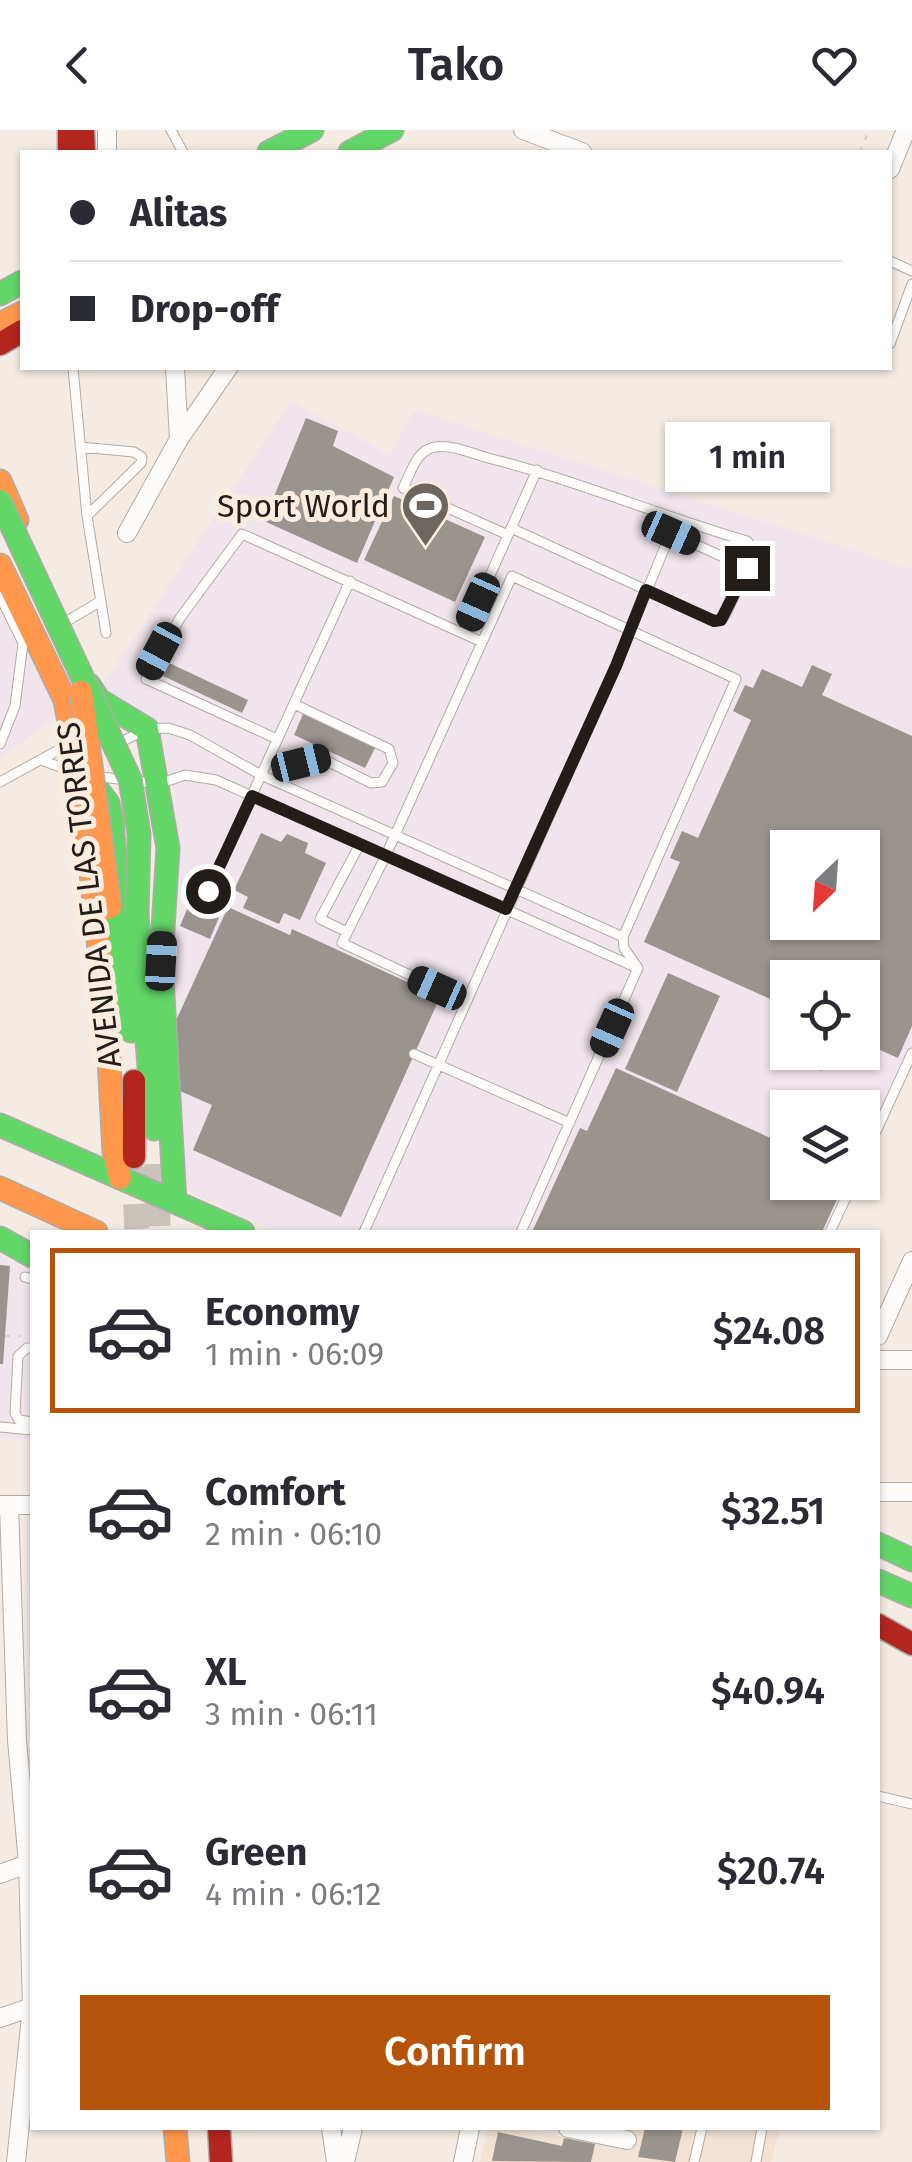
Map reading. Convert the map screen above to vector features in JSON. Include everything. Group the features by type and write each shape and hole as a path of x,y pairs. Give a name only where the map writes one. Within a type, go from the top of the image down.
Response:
{"main road":[{"path":"273,150 312,130"},
{"path":"358,150 392,130"},
{"path":"4,337 9,289"},
{"name":"AVENIDA DE LAS TORRES","path":"0,481 86,689 147,729 168,848 161,961 164,1164"},
{"path":"0,500 130,779 138,834 108,1039"},
{"path":"0,522 86,689 125,831 125,913"},
{"name":"AVENIDA DE LAS TORRES","path":"0,566 30,640 65,700 74,742 124,1154"},
{"path":"74,742 87,712 86,689"},
{"path":"79,774 100,789 112,820 123,992 131,1031"},
{"path":"144,998 152,856 162,812"},
{"name":"AVENIDA DE LAS TORRES","path":"125,913 144,998 164,1164 175,1202"},
{"name":"AVENIDA DE LAS TORRES","path":"120,1178 135,1096 125,913"},
{"path":"0,1125 238,1230"},
{"path":"124,1154 138,1170 153,1174 164,1164"},
{"path":"0,1184 91,1230"},
{"path":"0,1223 30,1236"},
{"path":"0,1238 30,1268"},
{"path":"880,1545 912,1560"},
{"path":"880,1582 912,1596"},
{"path":"880,1607 912,1622"},
{"path":"880,1626 912,1644"},
{"path":"175,2130 178,2162"},
{"path":"219,2130 221,2162"}],"street":[{"path":"523,130 577,150"},
{"path":"892,165 906,130"},
{"path":"175,370 179,438"},
{"path":"127,533 179,438 227,370"},
{"path":"0,1248 30,1268"},
{"path":"880,1332 912,1261"},
{"path":"880,1360 912,1360"},
{"path":"880,1492 912,1492"},
{"path":"0,1874 30,1862 9,1744 5,1506 30,1505"},
{"path":"0,1658 11,1716"},
{"path":"0,2018 30,2008"},
{"path":"16,2162 30,2026"},
{"path":"331,2130 336,2162"},
{"path":"346,2162 354,2130"},
{"path":"463,2162 470,2130"},
{"path":"579,2130 627,2140"}],"lane":[{"path":"892,339 912,284"},
{"path":"73,370 87,516 106,633"},
{"path":"446,447 538,470 676,520 747,541 754,550 721,620 714,621 403,488 414,462 426,450 446,447"},
{"path":"80,448 134,452 142,457 141,463 87,516"},
{"path":"464,634 538,470"},
{"path":"365,1230 676,520"},
{"path":"671,533 747,568"},
{"path":"277,740 150,682 147,675 217,564 242,534 482,642"},
{"path":"465,1001 342,943 386,855 508,580 516,576 736,677 624,942"},
{"path":"208,891 350,581"},
{"path":"0,596 30,640 15,706 0,744"},
{"path":"62,624 101,601"},
{"path":"294,704 388,749 394,763 382,782 371,783 321,758 301,763"},
{"path":"79,774 102,753 147,729 168,728 190,735 261,774 624,942 638,968"},
{"path":"0,782 74,742"},
{"path":"41,760 79,774 159,784 198,774 638,968"},
{"path":"347,932 320,918 360,844"},
{"path":"522,1230 638,968"},
{"path":"880,1123 912,1053"},
{"path":"414,1054 570,1122"},
{"path":"831,1230 845,1200"},
{"path":"30,1348 18,1356 15,1413 18,1420 30,1422"},
{"path":"0,1428 30,1430"},
{"path":"880,1796 912,1804"},
{"path":"694,2162 702,2130"},
{"path":"756,2162 762,2130"}],"path":[{"path":"5,1336 30,1336"}],"shaded area":[{"path":"291,401 389,455 415,410 912,569 912,1058 880,1130 880,1090 770,1090 770,1200 848,1200 835,1230 273,1230 180,1188 170,1020 174,789 155,719 100,689"},
{"path":"0,568 65,700 57,716 0,759"},
{"path":"0,1255 30,1270 30,1441 0,1438"},
{"path":"488,2130 528,2130 627,2150 632,2130 779,2130 771,2162 480,2162"}],"building":[{"path":"306,418 338,431 333,446 394,477 357,563 264,521"},
{"name":"Sport World","path":"394,496 485,537 455,602 364,560"},
{"path":"169,663 248,700 242,713 163,676"},
{"path":"812,665 832,674 822,695 912,736 912,1026 898,1058 880,1050 880,960 770,960 770,999 644,942 680,862 670,858 682,831 698,838 751,720 733,711 745,685 753,688 762,669 802,687"},
{"path":"303,714 375,748 365,768 294,735"},
{"path":"261,833 281,842 287,834 308,843 305,853 326,863 300,920 284,913 279,924 243,908 248,897 234,890"},
{"path":"190,902 220,915 210,939 180,926"},
{"path":"228,907 290,935 292,929 440,997 341,1217 193,1150 212,1105 180,1091 173,1027"},
{"path":"668,973 720,996 677,1092 625,1069"},
{"path":"616,1068 770,1138 770,1200 837,1200 823,1230 533,1230 580,1128 587,1131"},
{"path":"0,1265 10,1266 3,1364 0,1364"},
{"path":"645,2130 683,2130 675,2162 638,2157"},
{"path":"498,2132 562,2146 564,2138 595,2144 591,2162 492,2161"}],"tunnel":[{"path":"157,1164 158,1230"},
{"path":"134,1167 137,1230"}],"traffic: fast":[{"path":"273,150 312,130"},
{"path":"354,150 392,130"},
{"path":"0,294 20,283"},
{"path":"0,501 130,779 139,834 137,915"},
{"path":"89,685 99,700 147,729 168,848 161,961 175,1202"},
{"path":"95,786 108,803 112,820 123,992 131,1031"},
{"path":"137,915 154,1129"},
{"path":"0,1125 238,1230"},
{"path":"0,1238 30,1255"},
{"path":"880,1545 912,1560"},
{"path":"880,1582 912,1596"}],"traffic: slow":[{"path":"0,324 20,314"},
{"path":"0,481 17,520"},
{"path":"0,565 65,700 85,812 108,1039 114,1152 120,1178"},
{"path":"81,692 110,907"},
{"path":"0,1188 92,1230"},
{"path":"175,2130 178,2162"}],"traffic: jam":[{"path":"69,130 69,150"},
{"path":"83,130 84,150"},
{"path":"0,344 20,332"},
{"path":"134,1081 134,1157"},
{"path":"880,1626 912,1644"},
{"path":"219,2130 221,2162"}],"place":[{"name":"Sport World","path":"425,548"}],"route":[{"path":"208,891 252,796 506,909 616,666 646,590 714,621 721,620 747,568"}]}
